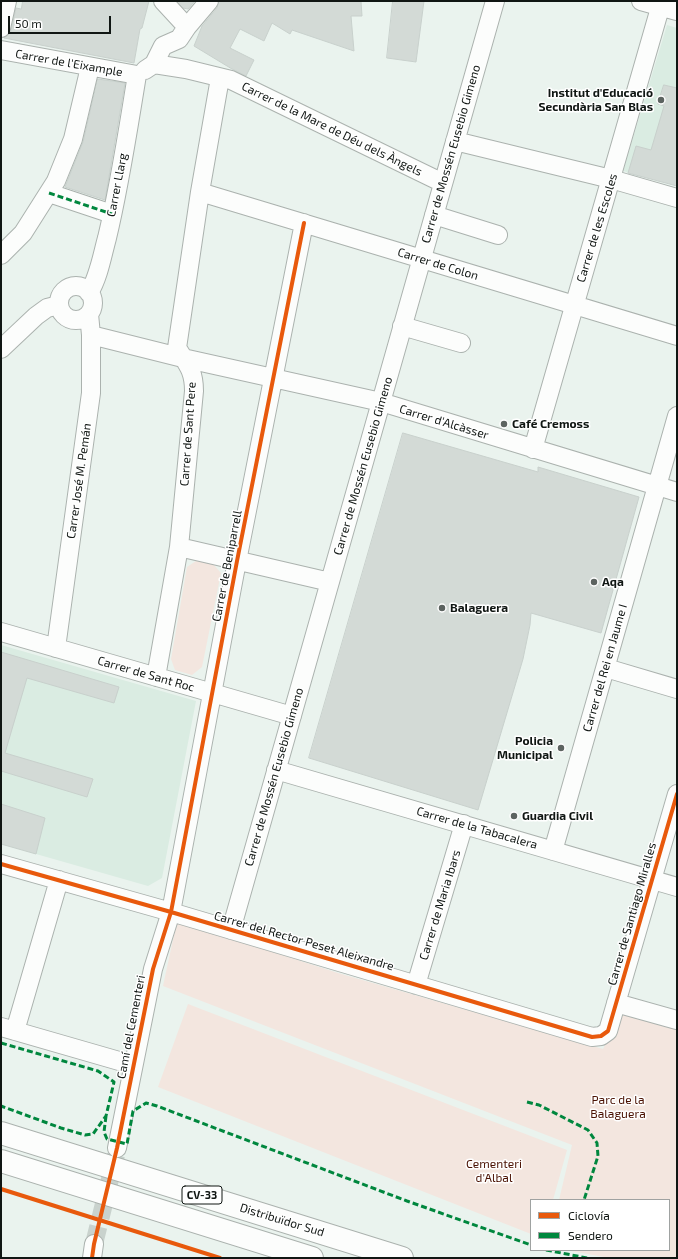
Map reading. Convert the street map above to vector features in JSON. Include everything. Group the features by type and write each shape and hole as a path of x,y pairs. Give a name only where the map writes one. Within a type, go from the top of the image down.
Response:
{"highway":[{"name":"Distribuïdor Sud","path":"1,1133 402,1258"},
{"name":"CV-33","path":"1,1161 312,1258"}],"street":[{"path":"1,28 7,1"},
{"path":"163,1 183,33 186,69"},
{"path":"137,75 154,64 163,46 183,33 209,1"},
{"name":"Carrer de Mossén Eusebio Gimeno","path":"231,930 495,1"},
{"path":"641,1 666,6"},
{"name":"Carrer de les Escoles","path":"533,449 611,179 666,6"},
{"name":"Carrer de l'Eixample","path":"1,50 137,75"},
{"name":"Carrer de la Mare de Déu dels Àngels","path":"154,64 186,69 231,80 443,183"},
{"path":"1,255 23,234 56,181 73,139 90,67"},
{"name":"Carrer Llarg","path":"89,293 95,283 112,214 137,75"},
{"name":"Carrer de Sant Pere","path":"156,676 179,547 194,392 194,381 191,369 177,348 200,192 220,78"},
{"path":"455,141 611,179 677,198"},
{"name":"Carrer de Colon","path":"200,192 677,336"},
{"path":"49,193 112,214"},
{"path":"434,215 498,235"},
{"name":"Carrer de Beniparrell","path":"171,912 237,561 304,224"},
{"path":"80,286 89,293 93,303 92,309 84,318 79,320 68,318 60,310 59,304 61,294 70,287 80,286"},
{"path":"1,349 36,316 47,308 59,304"},
{"name":"Carrer José M. Pemán","path":"56,648 91,393 91,335 89,314"},
{"path":"402,326 461,342"},
{"name":"Carrer d'Alcàsser","path":"91,335 183,358 381,402 677,492"},
{"name":"Carrer del Rei en Jaume I","path":"553,851 677,416"},
{"path":"179,547 330,582"},
{"name":"Carrer de Sant Roc","path":"1,632 292,716"},
{"path":"606,668 677,689"},
{"name":"Carrer de la Tabacalera","path":"276,770 677,887"},
{"name":"Carrer de Santiago Miralles","path":"601,1036 608,1030 677,794"},
{"name":"Carrer de Maria Ibars","path":"416,984 464,824"},
{"name":"Carrer del Rector Peset Aleixandre","path":"1,864 171,912 592,1037 601,1036"},
{"path":"59,880 8,1029 134,1065"},
{"name":"Camí del Cementeri","path":"117,1148 153,970 171,912"},
{"path":"616,1002 677,1020"}],"shaded area":[{"name":"Institut d'Educació Secundària San Blas","path":"667,25 677,28 677,186 623,171"},
{"path":"1,645 196,701 162,878 148,886 1,844"}],"green space":[{"path":"196,561 213,564 221,573 202,667 192,675 175,670 171,659 187,567"},
{"name":"Parc de la Balaguera","path":"177,921 338,973 603,1049 623,1010 677,1026 677,1258 610,1258 571,1251 670,1251 670,1199 559,1199 572,1145 163,986"},
{"name":"Cementeri d'Albal","path":"188,1004 567,1150 553,1199 530,1199 530,1234 158,1087"}],"building":[{"path":"23,1 149,1 142,28 140,29 134,63 4,38 11,31 16,8 21,9"},
{"path":"177,1 195,1 188,9 183,8"},
{"path":"219,1 361,1 362,16 351,16 354,51 292,30 290,34 272,23 264,41 240,29 230,48 254,60 246,76 194,46 202,26 217,8"},
{"path":"393,1 424,1 416,62 387,58"},
{"path":"98,79 125,83 105,200 65,187 83,142"},
{"path":"664,85 677,88 677,186 628,173 636,146 651,150 664,106 658,104"},
{"name":"Balaguera","path":"403,433 538,472 538,467 639,497 601,633 531,613 523,659 478,810 309,758"},
{"path":"1,652 119,687 114,703 27,678 5,753 93,779 87,797 1,771"},
{"path":"1,804 45,818 36,854 1,844"}],"tunnel":[{"path":"94,1244 116,1155"}],"marked path":[{"path":"49,193 112,214"},
{"path":"1,1043 98,1071 114,1082 106,1116 93,1134 85,1135 61,1128 1,1106"},
{"path":"527,1102 539,1105 588,1130 597,1143 598,1156 584,1199"},
{"path":"106,1116 104,1132 107,1139 127,1144 133,1111 146,1103 157,1106 407,1201 530,1245"},
{"path":"551,1251 587,1258"}],"cycle path":[{"path":"92,1258 117,1148 153,969 171,912 237,561 304,223"},
{"path":"1,864 171,912 592,1037 601,1036 608,1031 677,794"},
{"path":"1,1189 220,1258"}],"place":[{"name":"Institut d'Educació Secundària San Blas","path":"661,100"},
{"name":"Café Cremoss","path":"504,424"},
{"name":"Aqa","path":"594,582"},
{"name":"Balaguera","path":"442,608"},
{"name":"Policia Municipal","path":"561,748"},
{"name":"Guardia Civil","path":"514,816"}]}
